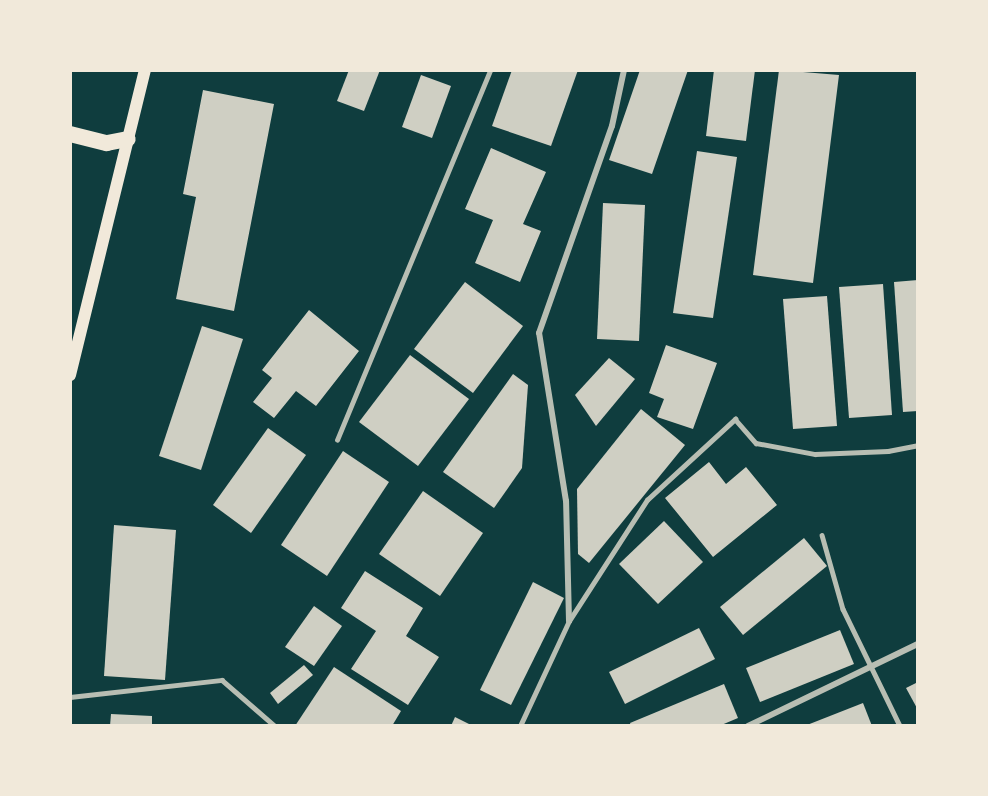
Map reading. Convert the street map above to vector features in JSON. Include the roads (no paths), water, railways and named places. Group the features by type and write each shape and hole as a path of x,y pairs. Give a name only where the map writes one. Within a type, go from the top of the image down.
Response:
{"highway":[{"path":"70,134 107,143 128,139"}],"main road":[{"path":"70,375 145,70"}],"street":[{"path":"569,621 566,501 539,333 612,126 624,70"},
{"path":"748,726 918,644"}],"lane":[{"path":"337,440 490,70"},
{"path":"520,726 569,621 647,500 735,419 756,443 815,454 888,451 918,445"},
{"path":"822,535 843,609 870,669 900,726"},
{"path":"70,697 222,680 275,726"}]}
